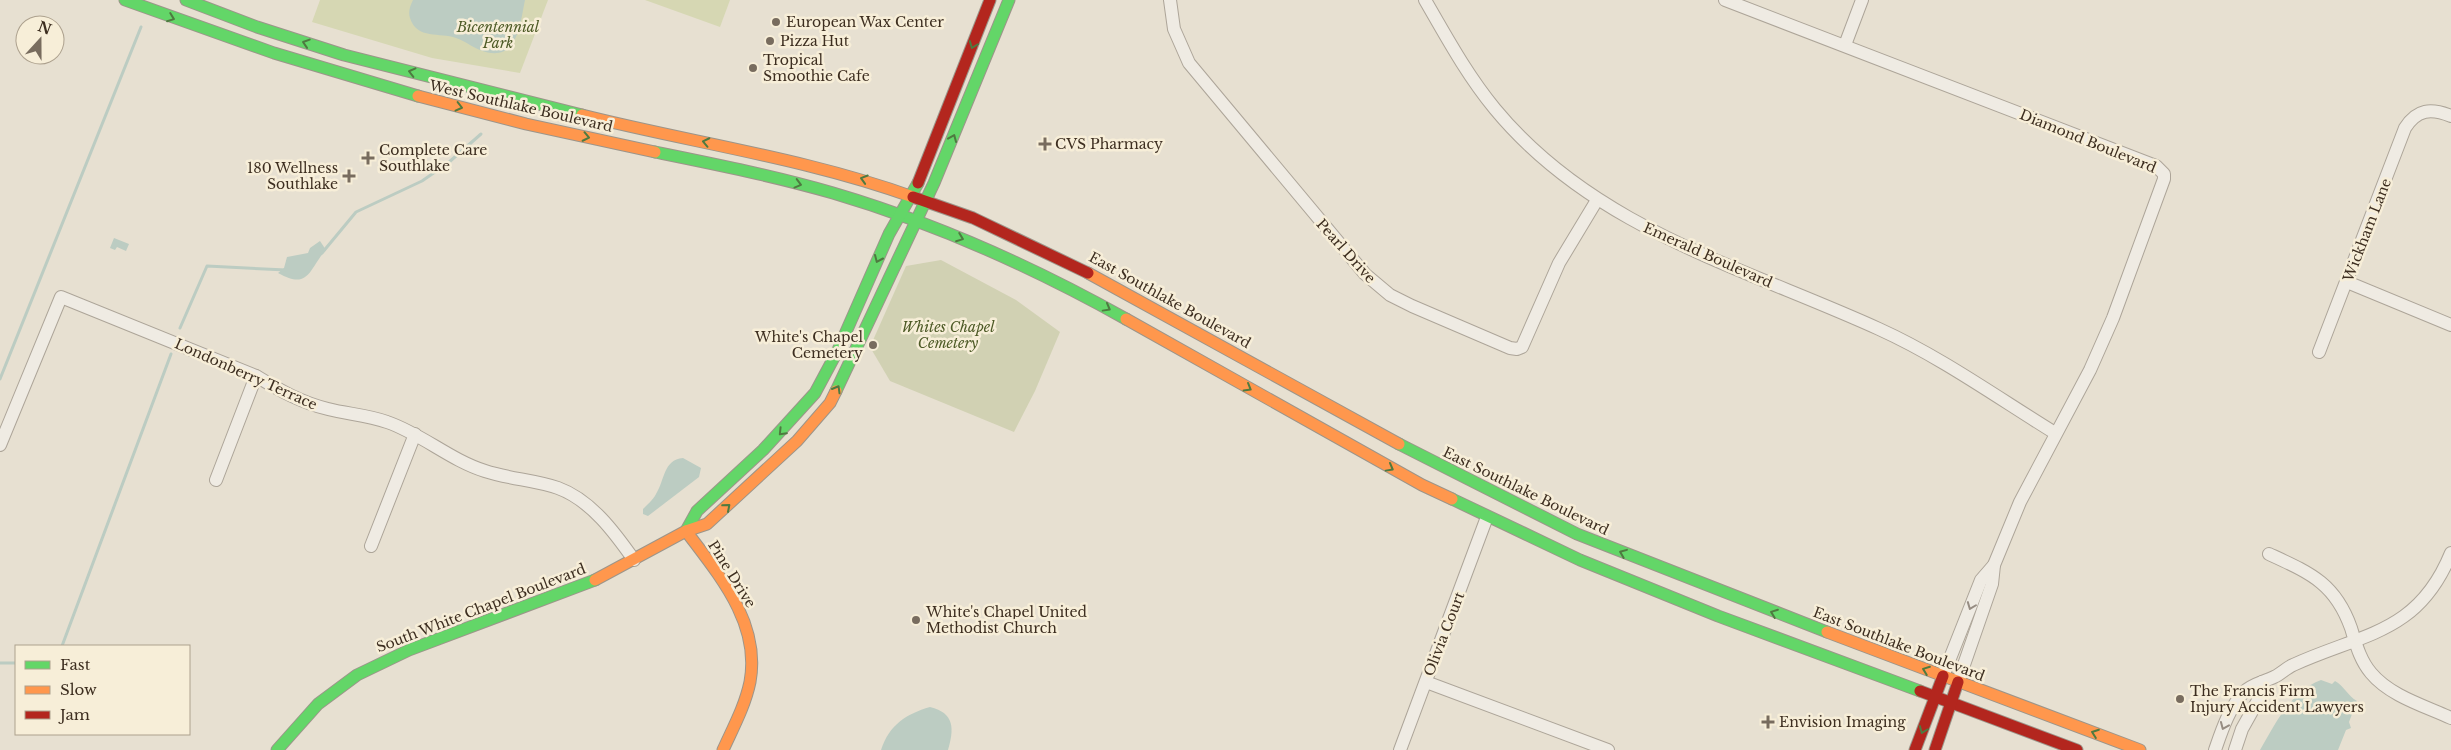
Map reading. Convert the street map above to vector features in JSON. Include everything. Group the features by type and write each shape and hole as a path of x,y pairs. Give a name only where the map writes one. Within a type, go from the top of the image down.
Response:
{"main road":[{"name":"West Southlake Boulevard","path":"125,0 205,31 330,73 527,124 778,179 915,220"},
{"path":"152,0 167,5 189,0"},
{"name":"West Southlake Boulevard","path":"189,0 269,31 344,55 596,118 784,158 926,200"},
{"path":"686,531 697,511 764,450 815,393 838,350 910,194 919,181 990,0"},
{"name":"South White Chapel Boulevard","path":"277,750 318,704 356,675 409,650 603,577 686,531 707,524 797,441 830,402 857,349 915,220 926,200 1009,0"},
{"path":"205,31 218,24 253,32 269,31"},
{"name":"East Southlake Boulevard","path":"926,200 1020,239 1162,312 1418,454 1576,534 1720,592 2140,750"},
{"path":"915,220 1040,273 1422,485 1580,560 1676,599 2077,750"},
{"path":"1149,332 1162,312"},
{"path":"1488,517 1494,513 1512,512 1566,533 1576,534"},
{"name":"Pine Drive","path":"686,531 742,615 752,648 753,665 750,682 723,750"},
{"path":"1915,750 1943,676"},
{"path":"1936,750 1958,682"}],"street":[{"name":"Pearl Drive","path":"1170,0 1174,29 1189,63 1365,274 1390,295 1412,306 1510,348 1517,349 1526,341 1559,263 1598,200"},
{"name":"Emerald Boulevard","path":"1425,0 1469,75 1495,109 1551,164 1598,200 1630,220 1698,253 1881,330 1927,354 2055,433"},
{"name":"Diamond Boulevard","path":"1725,0 2147,163 2162,170 2164,174 2164,179 2113,318 2090,370 2020,502 1994,565 1992,584 1958,682"},
{"path":"1845,45 1862,0"},
{"name":"Wickham Lane","path":"2319,352 2405,128 2412,117 2421,113 2440,112 2451,116"},
{"path":"2347,282 2451,325"},
{"name":"Londonberry Terrace","path":"0,445 61,297 256,376 280,391 304,402 386,422 415,434 460,460 485,471 560,489 591,508 617,535 634,560"},
{"path":"216,480 256,376"},
{"path":"371,546 415,434"},
{"name":"Olivia Court","path":"1400,750 1488,517"},
{"path":"2215,750 2234,706 2244,692 2291,666 2356,642 2387,628 2414,610 2437,583 2451,553"},
{"path":"2269,554 2312,573 2325,584 2346,614 2362,662 2387,688 2451,718"},
{"name":"Diamond Boulevard","path":"1943,676 1981,580 1994,565"},
{"path":"1426,682 1608,750"},
{"path":"2235,750 2242,729 2261,695 2262,682"}],"green space":[{"name":"Bicentennial Park","path":"320,0 548,0 520,73 432,58 312,22"},
{"path":"645,0 730,0 720,27"},
{"name":"Whites Chapel Cemetery","path":"941,260 1016,300 1060,332 1035,391 1014,432 890,381 870,347 906,266"}],"shaded area":[{"path":"413,0 525,0 519,30 515,39 510,47 502,52 493,53 480,50 450,36 430,34 418,30 413,25 409,16"},
{"path":"114,238 129,244 126,251 117,247 115,250 110,248"},
{"path":"320,241 326,250 308,275 297,280 278,273 284,268 287,257 308,253 310,248"},
{"path":"683,458 701,468 699,477 648,516 643,514 643,509 659,489 668,467 672,462"},
{"path":"2321,680 2332,684 2335,681 2357,701 2349,722 2351,728 2346,730 2338,750 2260,750 2278,719 2292,700 2310,685"},
{"path":"930,707 944,713 951,723 952,729 948,750 881,750 884,741 894,727 913,713"}],"waterway":[{"path":"0,379 141,27"},
{"path":"322,253 356,212 422,181 448,163 481,134"},
{"path":"180,328 207,266 286,270"},
{"path":"62,645 171,354"},
{"path":"0,663 15,663"}],"traffic: fast":[{"path":"125,0 274,53 418,96"},
{"path":"186,0 257,27 344,55 582,115"},
{"path":"836,391 934,183 1009,0"},
{"path":"655,152 811,187 909,218 1019,264 1126,319"},
{"path":"686,531 697,511 763,450 815,393 838,350 889,234 918,183"},
{"path":"1399,444 1577,534 1827,632"},
{"path":"1452,499 1580,560 1718,616 1920,691"},
{"path":"277,750 318,704 357,675 409,650 595,580"}],"traffic: slow":[{"path":"418,96 526,124 655,152"},
{"path":"582,115 790,161 872,183 913,197"},
{"path":"1088,273 1399,444"},
{"path":"1126,319 1422,485 1452,499"},
{"path":"595,580 686,531 707,524 797,441 830,403 836,391"},
{"path":"686,531 724,583 743,620 749,640 752,660 748,691 723,750"},
{"path":"1827,632 2140,750"}],"traffic: jam":[{"path":"918,183 990,0"},
{"path":"913,197 973,218 1088,273"},
{"path":"1915,750 1943,676"},
{"path":"1935,750 1958,682"},
{"path":"1920,691 2077,750"}],"place":[{"name":"European Wax Center","path":"776,22"},
{"name":"Pizza Hut","path":"770,41"},
{"name":"Tropical Smoothie Cafe","path":"753,68"},
{"name":"CVS Pharmacy","path":"1045,144"},
{"name":"Complete Care Southlake","path":"368,158"},
{"name":"180 Wellness Southlake","path":"349,176"},
{"name":"White's Chapel Cemetery","path":"873,345"},
{"name":"White's Chapel United Methodist Church","path":"916,620"},
{"name":"The Francis Firm Injury Accident Lawyers","path":"2180,699"},
{"name":"Envision Imaging","path":"1768,722"}]}
